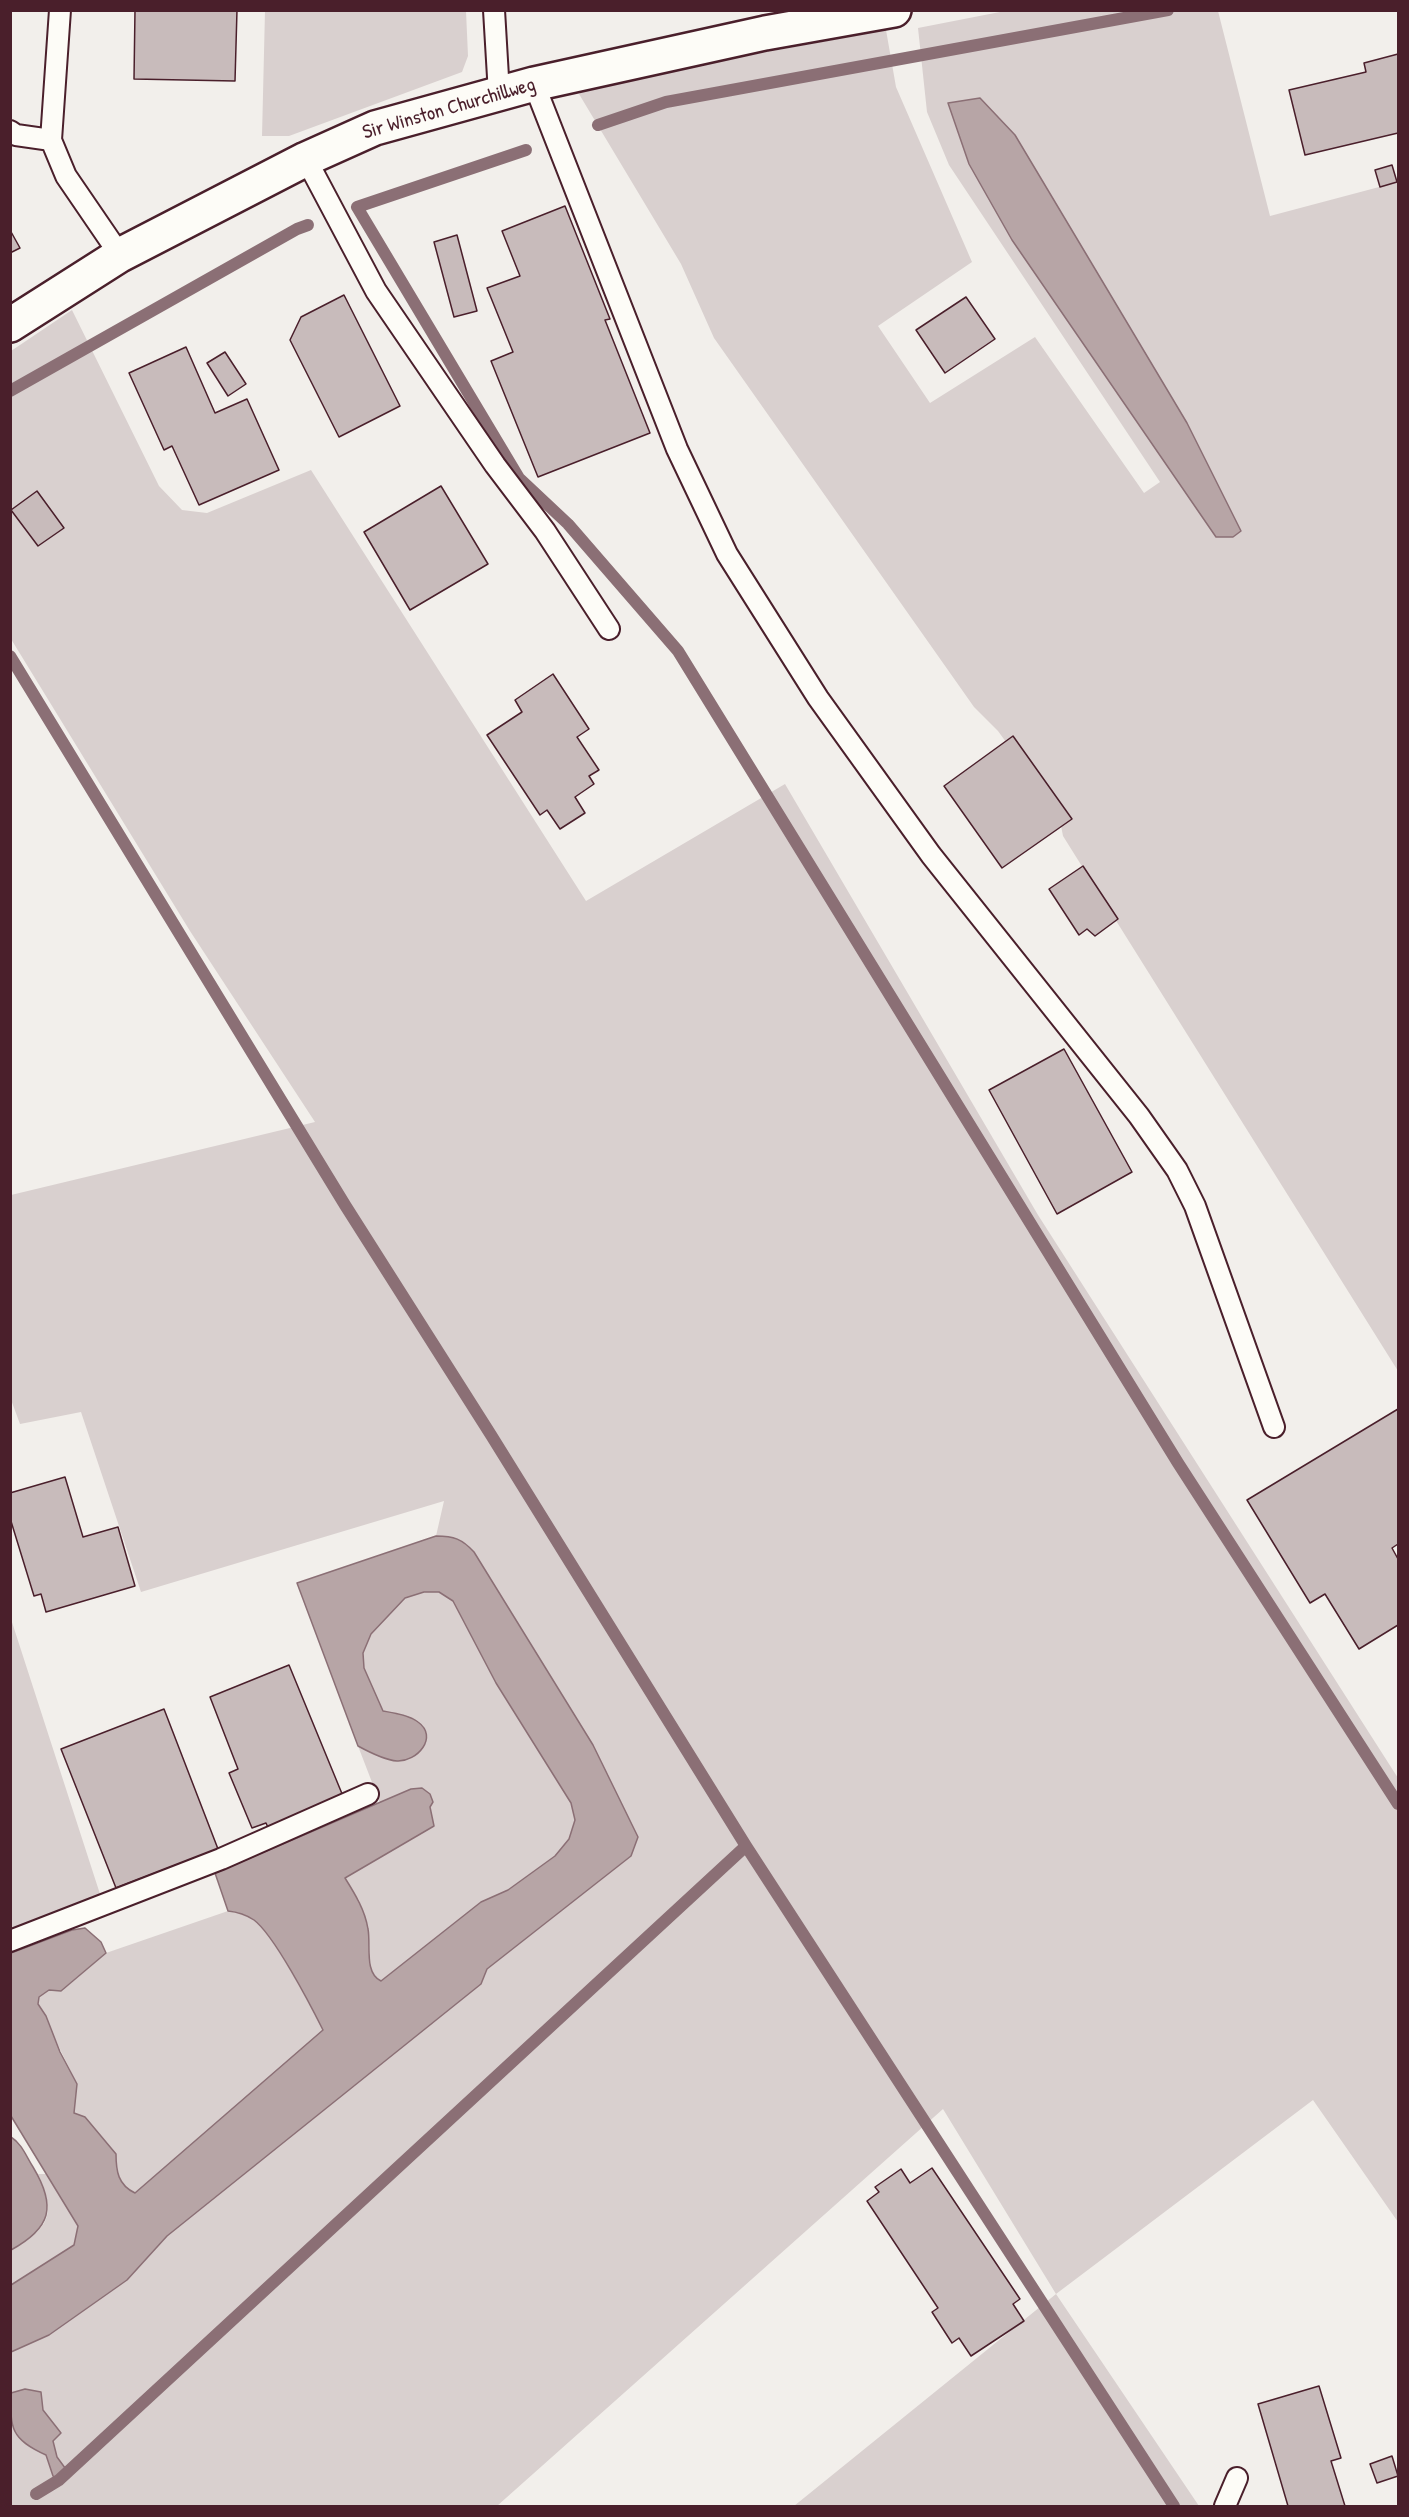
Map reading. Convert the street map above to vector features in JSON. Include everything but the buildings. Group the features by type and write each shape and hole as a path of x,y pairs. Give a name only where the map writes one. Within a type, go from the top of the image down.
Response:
{"street":[{"name":"Sir Winston Churchillweg","path":"10,325 120,255 306,159 375,128 534,84 765,33 814,18 894,10"}],"lane":[{"path":"60,10 51,140 66,176 120,255"},
{"path":"495,10 499,94"},
{"path":"534,84 676,449 727,555 818,698 931,855 1138,1116 1176,1170 1195,1206 1274,1428"},
{"path":"10,131 16,135 51,140"},
{"path":"306,159 376,291 495,465 545,531 609,628"},
{"path":"10,1941 221,1859 368,1794"},
{"path":"1225,2506 1237,2478"}],"shaded area":[{"path":"265,11 466,11 468,56 462,72 289,136 262,136"},
{"path":"1005,11 1218,11 1270,216 1398,182 1398,1371 1063,836 1059,815 998,731 974,707 714,338 681,264 579,94 594,84 886,30 896,87 972,262 878,326 930,403 1035,337 1144,493 1160,482 949,165 927,112 918,28"},
{"path":"980,98 1015,135 1187,423 1241,531 1233,537 1216,537 1012,240 969,164 948,103"},
{"path":"72,310 159,486 182,510 207,513 311,470 586,901 785,784 1038,1215 1398,1778 1398,2222 1313,2100 1056,2294 943,2109 497,2506 11,2506 11,2352 49,2335 127,2280 167,2236 481,1984 487,1969 631,1856 593,1745 474,1552 457,1539 436,1536 444,1501 141,1592 81,1412 20,1424 10,1397 11,1195 315,1122 190,931 11,639 11,351"},
{"path":"436,1536 457,1539 474,1552 593,1745 638,1837 631,1856 487,1969 481,1984 167,2236 127,2280 49,2335 11,2352 11,2285 74,2245 78,2226 11,2116 11,1953 72,1930 85,1928 101,1942 106,1953 61,1991 49,1990 39,1997 38,2004 46,2016 60,2052 77,2084 74,2113 85,2117 116,2154 119,2177 129,2190 135,2193 323,2030 291,1971 262,1928 248,1916 228,1911 215,1873 411,1789 422,1788 430,1794 433,1802 430,1807 434,1826 345,1878 365,1915 370,1965 372,1972 381,1981 481,1902 508,1890 555,1856 569,1839 575,1820 571,1803 496,1683 453,1601 439,1592 424,1592 405,1598 371,1634 363,1653 364,1668 383,1711 406,1716 418,1722 424,1728 426,1735 423,1748 412,1757 397,1761 358,1746 297,1583"},
{"path":"424,1592 439,1592 453,1601 496,1683 571,1803 575,1820 569,1839 555,1856 508,1890 481,1902 381,1981 371,1972 368,1928 359,1900 344,1878 434,1826 411,1789 380,1803 358,1746 373,1754 419,1722 399,1714 383,1711 366,1675 363,1653 374,1630 400,1601"},
{"path":"10,1616 100,1894 11,1930 10,1930"},
{"path":"228,1911 248,1916 272,1940 324,2030 135,2193 125,2186 119,2177 116,2154 74,2113 77,2084 38,2004 39,1997 48,1990 69,1985 106,1953"},
{"path":"11,2137 21,2147 41,2181 47,2205 42,2225 24,2242 11,2250"},
{"path":"38,2174 46,2174 78,2226 74,2245 11,2285 11,2250 34,2235 46,2220 47,2200"},
{"path":"1056,2294 1199,2506 794,2506"},
{"path":"25,2389 41,2392 43,2410 61,2433 53,2441 57,2457 68,2472 59,2480 53,2476 46,2455 19,2438 12,2424 11,2393"}],"waterway":[{"path":"598,125 666,102 1168,10"},
{"path":"526,150 357,207 519,478 568,524 678,651 1178,1463 1398,1804"},
{"path":"10,391 297,229 308,225"},
{"path":"10,656 345,1205 746,1846 1174,2506"},
{"path":"36,2494 59,2480 746,1846"}]}
